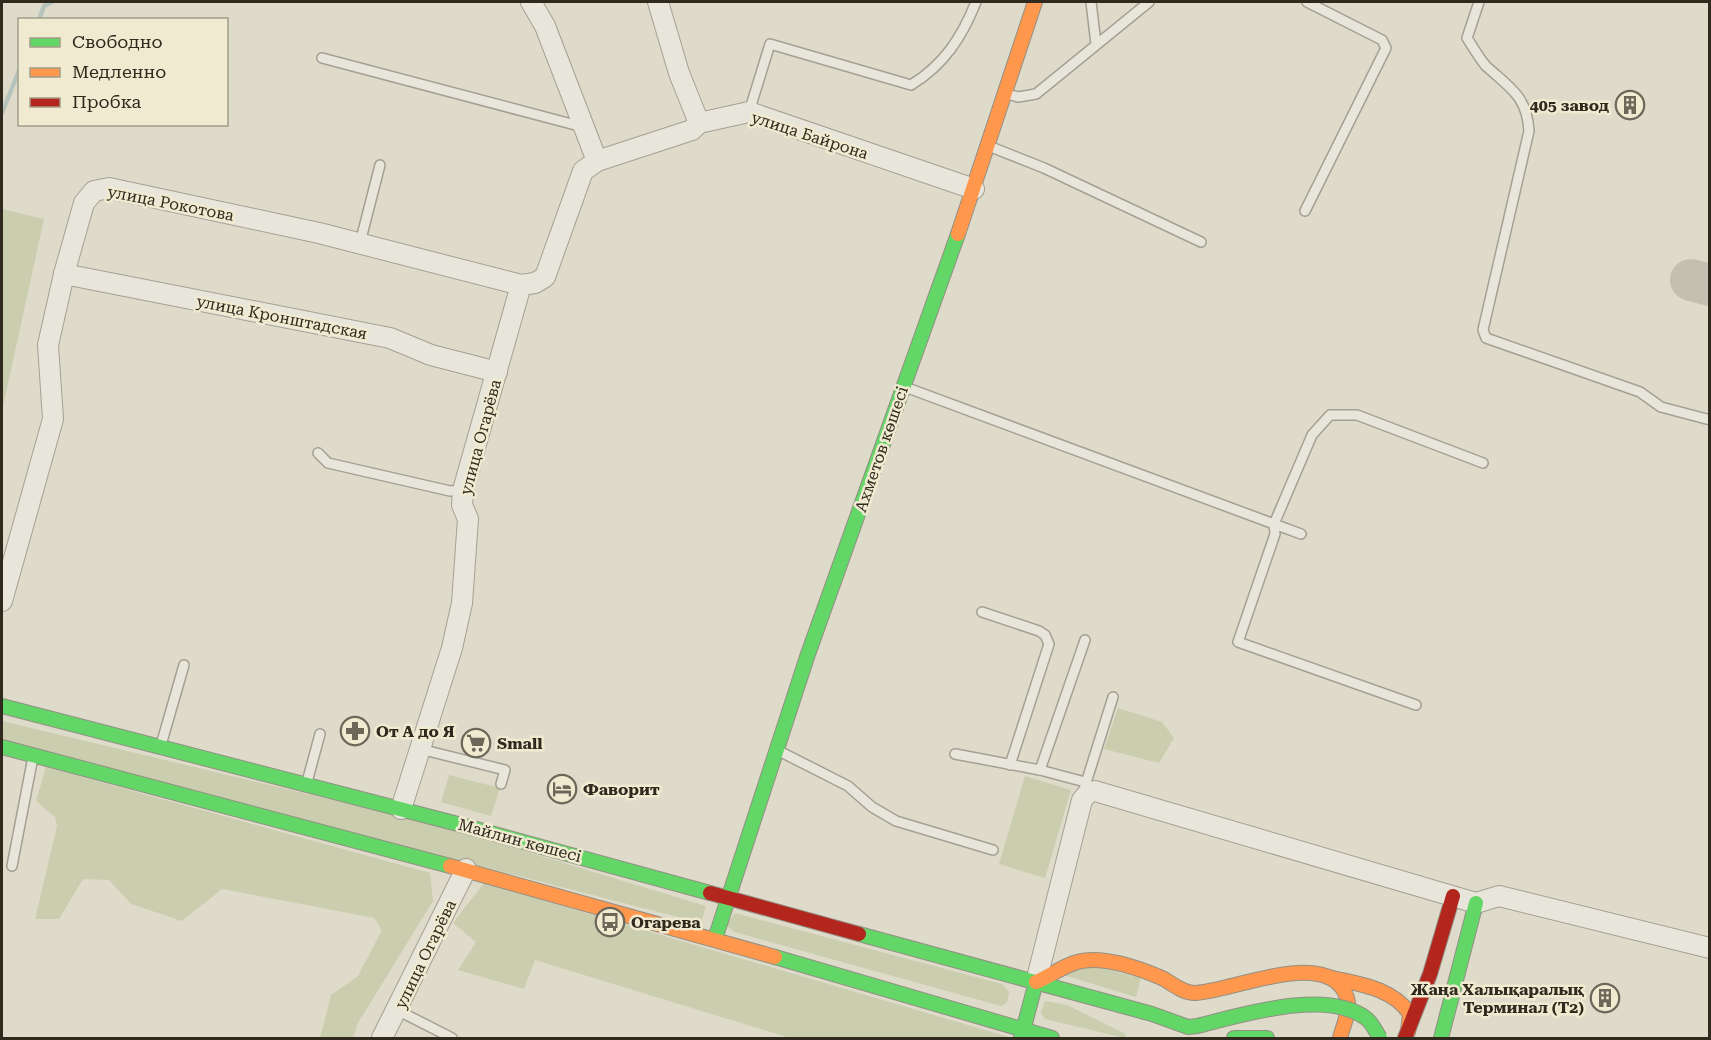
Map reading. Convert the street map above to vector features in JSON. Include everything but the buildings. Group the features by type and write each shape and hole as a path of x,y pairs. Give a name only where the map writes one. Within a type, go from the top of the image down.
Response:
{"street":[{"path":"531,2 545,26 597,161"},
{"path":"521,285 535,283 545,277 583,171 597,161 692,129 699,123 679,73 658,2"},
{"name":"Ахметов көшесі","path":"716,939 776,750 989,146 1035,2"},
{"name":"улица Байрона","path":"699,123 749,112 974,189"},
{"name":"улица Рокотова","path":"2,601 53,419 48,345 64,274 84,203 94,191 109,188 360,243 521,285"},
{"name":"улица Кронштадская","path":"64,274 390,338 431,355 497,372"},
{"name":"улица Огарёва","path":"401,809 452,648 462,603 468,519 462,505 463,490 521,285"},
{"name":"Майлин көшесі","path":"2,706 401,809 728,897 1152,1014 1188,1027 1289,1006 1326,1006 1360,1015 1373,1025 1380,1038"},
{"path":"2,747 466,869 716,939 1022,1035 1052,1038"},
{"path":"1022,1035 1084,791 1102,792 1476,903 1499,896 1710,948"},
{"name":"улица Огарёва","path":"382,1038 466,869"},
{"path":"1406,1036 1430,974 1453,896"},
{"path":"1441,1038 1476,903"},
{"path":"1036,982 1080,962 1095,960 1157,976 1192,993 1289,973 1306,972 1388,994 1400,1000 1410,1014 1406,1036"},
{"path":"1327,976 1340,983 1345,992 1347,1006 1344,1034"},
{"path":"1152,1014 1179,1038"},
{"path":"1236,1038 1254,1036 1267,1038"}],"lane":[{"path":"749,112 770,44 911,85 933,72 957,40 976,2"},
{"path":"1091,2 1096,44"},
{"path":"1005,93 1018,98 1036,93 1149,2"},
{"path":"1305,211 1386,48 1382,40 1307,2"},
{"path":"1479,2 1467,38 1484,64 1512,88 1528,112 1529,131 1484,330 1486,338 1640,392 1661,407 1710,420"},
{"path":"322,57 583,127"},
{"path":"989,146 1044,168 1201,242"},
{"path":"360,243 380,165"},
{"path":"903,386 1301,534"},
{"path":"1416,705 1238,642 1275,534 1274,524 1312,435 1330,415 1357,415 1483,463"},
{"path":"318,453 328,463 450,491 463,490"},
{"path":"982,612 1039,631 1045,635 1048,644 1010,765"},
{"path":"1040,770 1085,640"},
{"path":"160,747 184,665"},
{"path":"955,754 1040,770 1084,791 1113,697"},
{"path":"306,785 320,734"},
{"path":"420,749 505,771 501,784"},
{"path":"776,750 848,786 872,807 896,821 993,850"},
{"path":"12,866 34,755"},
{"path":"397,1010 437,1035 452,1038"}],"green space":[{"path":"2,209 44,219 2,411"},
{"path":"1118,708 1162,722 1174,738 1159,763 1104,749"},
{"path":"2,721 445,827 706,906 701,923 2,743"},
{"path":"46,767 430,873 433,901 358,1023 353,1038 320,1038 331,995 358,976 382,930 374,918 222,889 182,921 131,904 109,880 83,879 59,919 35,919 57,826 55,817 36,801"},
{"path":"449,775 500,788 491,816 441,802"},
{"path":"1025,776 1071,790 1045,878 999,864"},
{"path":"484,883 1012,1038 790,1038 535,960 524,989 458,970 476,942 453,923"},
{"path":"735,913 1002,984 1009,992 1007,1003 1001,1006 734,932 726,925"},
{"path":"1094,966 1141,978 1136,997 1060,974"},
{"path":"1045,1001 1067,1005 1126,1034 1125,1038 1045,1019 1041,1013"}],"waterway":[{"path":"40,18 44,6 52,2"},
{"path":"2,113 18,73"}],"taxiway":[{"path":"1691,280 1710,285"}],"traffic: fast":[{"path":"715,939 807,657 958,234"},
{"path":"2,706 458,824 710,893"},
{"path":"2,747 450,866"},
{"path":"1441,1038 1476,903"},
{"path":"859,934 1152,1014 1188,1027 1197,1026"},
{"path":"775,957 1052,1038"},
{"path":"1021,1038 1036,982"},
{"path":"1197,1026 1284,1007 1330,1005 1350,1010 1367,1019 1380,1038"},
{"path":"1234,1038 1267,1038"}],"traffic: slow":[{"path":"958,234 1035,2"},
{"path":"450,866 775,957"},
{"path":"1036,982 1072,964 1087,960 1109,961 1131,967 1195,993 1278,975 1301,973 1322,975 1337,983 1347,998 1347,1013 1340,1038"},
{"path":"1328,977 1373,988 1394,998 1410,1014 1408,1032"}],"traffic: jam":[{"path":"710,893 859,934"},
{"path":"1405,1038 1430,974 1453,896"}],"place":[{"name":"405 завод","path":"1630,105"},
{"name":"От А до Я","path":"355,731"},
{"name":"Small","path":"476,743"},
{"name":"Фаворит","path":"562,789"},
{"name":"Огарева","path":"610,922"},
{"name":"Жаңа Халықаралық Терминал (Т2)","path":"1605,998"}]}
